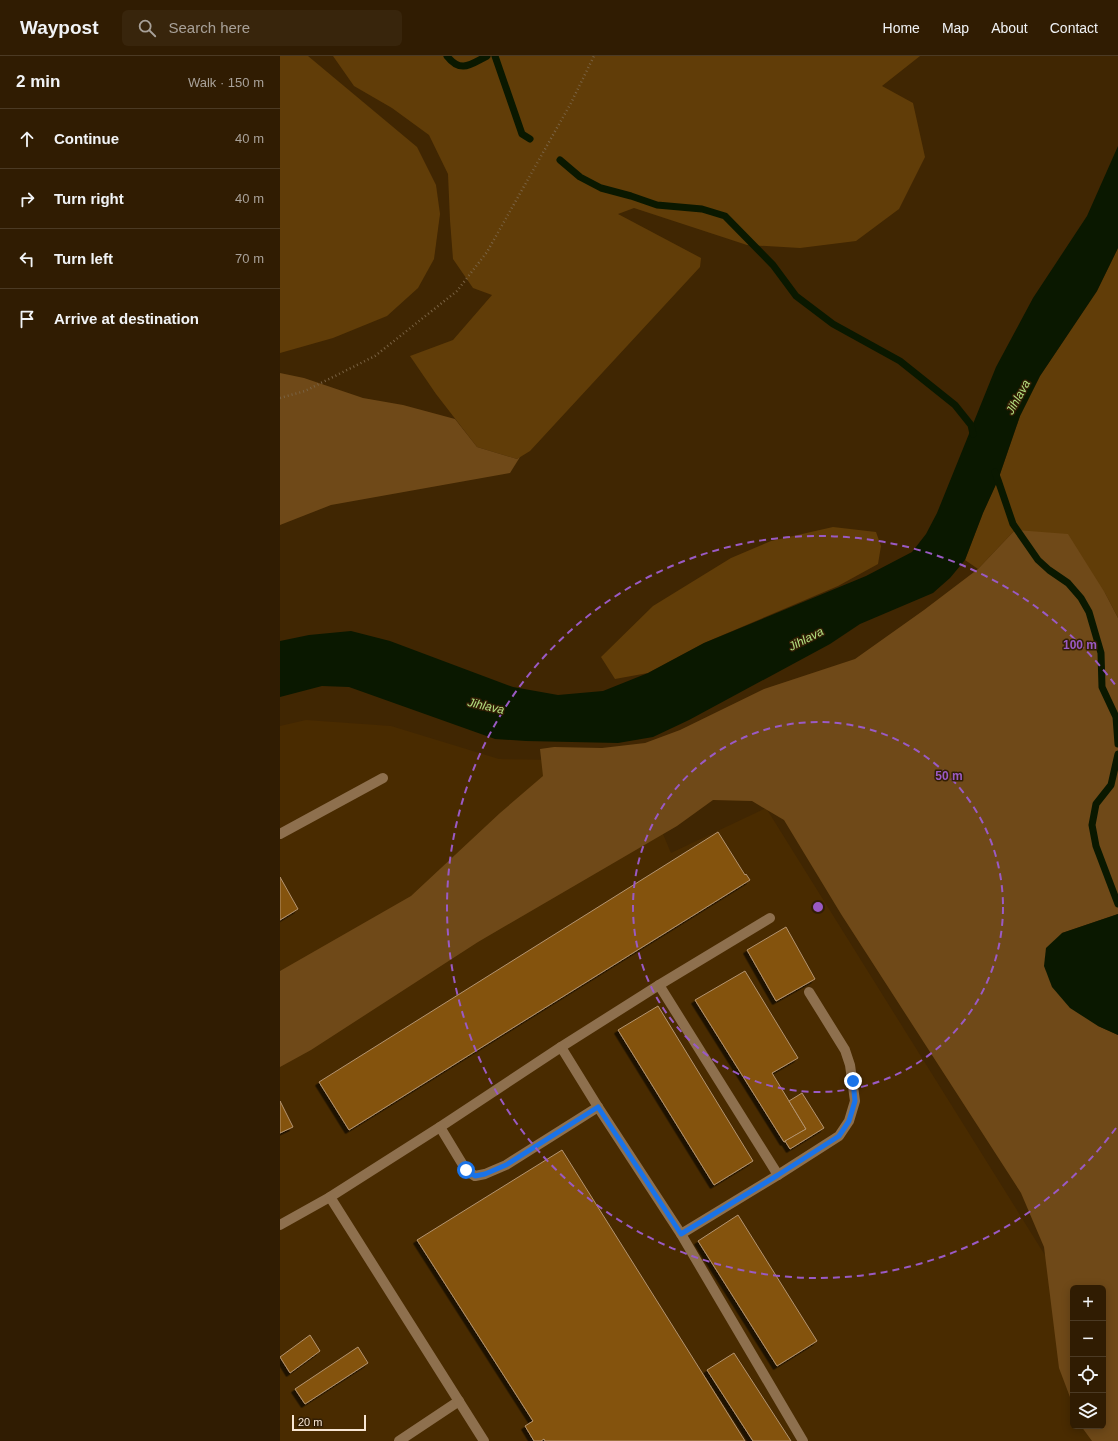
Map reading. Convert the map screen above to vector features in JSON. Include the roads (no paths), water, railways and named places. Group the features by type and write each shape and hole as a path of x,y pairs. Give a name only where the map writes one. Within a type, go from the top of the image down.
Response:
{"lane":[{"path":"280,834 383,778"},
{"path":"280,1225 330,1196 440,1127 561,1047 659,985 770,918"},
{"path":"659,985 778,1175"},
{"path":"681,1234 839,1136 849,1121 855,1101 850,1065 845,1050 809,992"},
{"path":"561,1047 598,1107 681,1234 803,1441"},
{"path":"440,1127 466,1170 475,1176 485,1174 506,1165 598,1107"},
{"path":"330,1196 484,1441"},
{"path":"398,1441 459,1401"}],"water":[{"name":"Jihlava","path":"1118,146 1118,248 1097,291 1040,376 1020,416 998,480 983,513 965,560 950,578 933,593 860,624 830,644 689,720 653,737 618,743 495,739 349,687 322,686 280,697 280,641 309,635 351,631 390,641 513,687 558,695 603,691 648,673 704,643 866,576 912,552 926,534 937,513 996,367 1033,298 1087,216"},
{"path":"1118,914 1118,1035 1098,1026 1070,1008 1052,987 1044,966 1046,948 1062,933"}],"waterway":[{"path":"447,56 457,65 462,66 466,66 487,56"},
{"path":"495,56 522,134 530,139"},
{"path":"560,160 580,177 601,188 657,205 702,209 725,216 773,265 796,296 833,324 900,361 955,405 971,425 973,434"},
{"path":"995,472 1013,524 1038,560 1049,570 1068,583 1081,598 1089,612 1101,653 1102,687 1116,717 1118,744"},
{"path":"1118,754 1111,785 1096,804 1092,825 1096,846 1118,904"}]}
